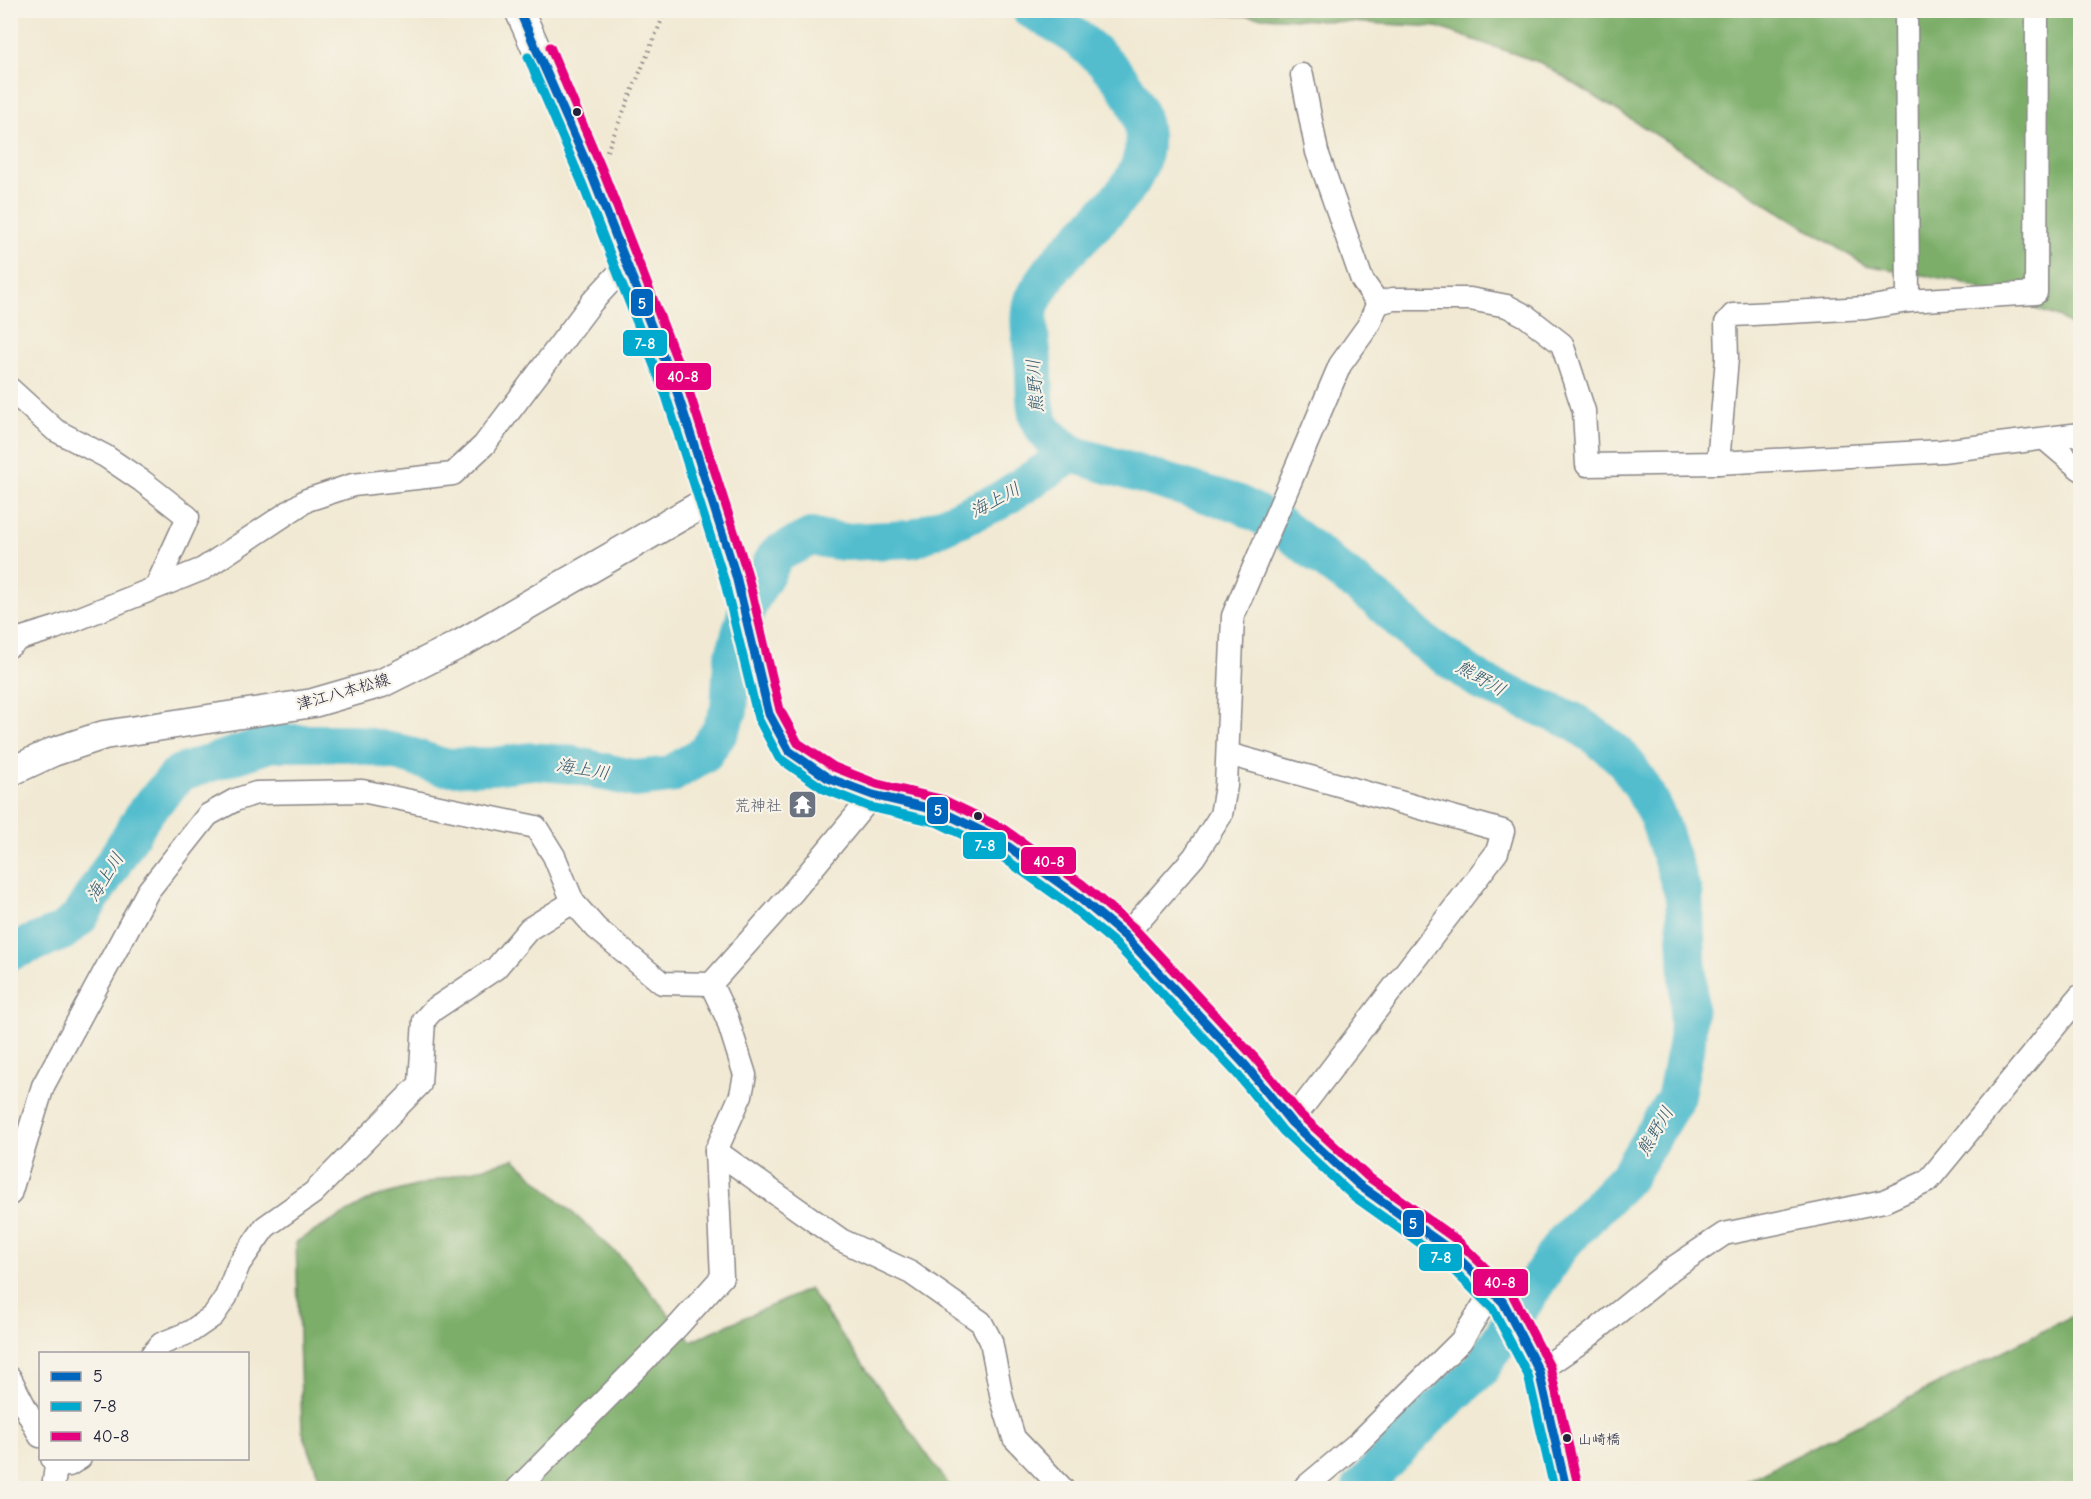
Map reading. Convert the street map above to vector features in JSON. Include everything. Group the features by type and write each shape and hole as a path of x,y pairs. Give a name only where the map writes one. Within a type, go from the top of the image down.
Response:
{"main road":[{"path":"519,10 593,178 677,392 736,576 769,714 789,751 828,778 873,795 940,811 996,838 1075,894 1125,936 1239,1058 1291,1122 1359,1185 1449,1249 1498,1296 1539,1371 1566,1488"},
{"name":"津江八本松線","path":"10,772 53,752 104,735 313,703 382,683 462,643 711,499"}],"street":[{"path":"1906,10 1908,301"},
{"path":"1718,463 1727,358 1726,322 1733,315 1866,308 1908,301 2036,293 2037,10"},
{"path":"1302,75 1317,152 1362,280 1378,303"},
{"path":"10,646 19,639 55,628 203,569 307,500 353,484 453,474 484,445 592,302 627,264"},
{"path":"1125,936 1194,857 1221,815 1228,754 1233,616 1302,459 1340,365 1368,326 1378,303 1393,298 1470,299 1507,306 1526,316 1562,344 1584,411 1587,465 1718,463 1942,451 2080,434"},
{"path":"10,389 54,430 105,456 188,517 156,587"},
{"path":"2046,440 2080,469"},
{"path":"1228,754 1503,831 1497,852 1291,1122"},
{"path":"10,1194 43,1086 148,891 208,815 235,800 256,793 362,791 536,827 554,856 573,902 596,928 662,982 711,984"},
{"path":"711,984 792,893 873,795"},
{"path":"153,1352 161,1344 190,1332 213,1316 226,1297 239,1264 265,1227 313,1193 420,1084 424,1020 434,1010 496,968 529,929 573,902"},
{"path":"518,1488 678,1326 722,1276 716,1151 741,1095 745,1075 727,1018 711,984"},
{"path":"1539,1371 1584,1340 1672,1268 1724,1234 1884,1201 1928,1180 2080,996"},
{"path":"716,1151 841,1240 911,1273 981,1322 991,1341 1002,1399 1014,1438 1062,1488"},
{"path":"1304,1488 1359,1442 1461,1341 1498,1296"},
{"path":"10,1378 39,1434"},
{"path":"53,1488 54,1462 69,1466 77,1460"}],"path":[{"path":"593,178 604,159 666,10"}],"green space":[{"path":"1159,11 2080,11 2080,334 2061,318 1958,281 1865,265 1541,63 1437,27"},
{"path":"514,1159 624,1260 691,1341 809,1289 951,1488 323,1488 302,1430 296,1242 372,1198"},
{"path":"2080,1312 2080,1488 1732,1488"}],"waterway":[{"name":"熊野川","path":"1031,10 1055,23 1103,60 1122,82 1137,107 1144,133 1141,160 1127,188 1064,255 1041,285 1032,302 1029,317 1035,402 1043,429 1072,454 1239,504 1279,525 1380,602 1421,640 1483,683 1573,721 1598,738 1624,760 1641,785 1658,818 1684,896 1689,996 1687,1041 1675,1099 1628,1176 1561,1245 1480,1370 1428,1418 1361,1488"},
{"name":"海上川","path":"10,952 62,932 79,918 146,811 180,773 272,743 352,743 404,754 443,767 493,766 531,761 574,765 636,779 670,775 705,753 720,731 729,710 732,662 749,603 777,554 811,537 844,542 913,539 999,501 1072,454"}],"transit line":[{"name":"5","path":"519,10 593,178 677,392 736,576 769,714 789,751 828,778 873,795 940,811 996,838 1075,894 1125,936 1246,1066 1291,1122 1359,1185 1449,1249 1503,1302 1539,1371 1566,1488"},
{"name":"40-8","path":"550,47 604,174 688,388 747,572 780,710 798,743 834,767 877,784 944,800 1002,828 1082,884 1134,928 1255,1058 1300,1114 1367,1176 1457,1240 1512,1294 1550,1367 1578,1485"},
{"name":"7-8","path":"528,57 582,183 666,396 724,579 758,718 779,758 824,789 870,807 936,822 990,848 1068,904 1117,945 1237,1074 1283,1131 1352,1195 1441,1258 1493,1309 1528,1375 1554,1488"}],"place":[{"name":"荒神社","path":"803,805"},
{"name":"山崎橋","path":"1567,1438"}]}
